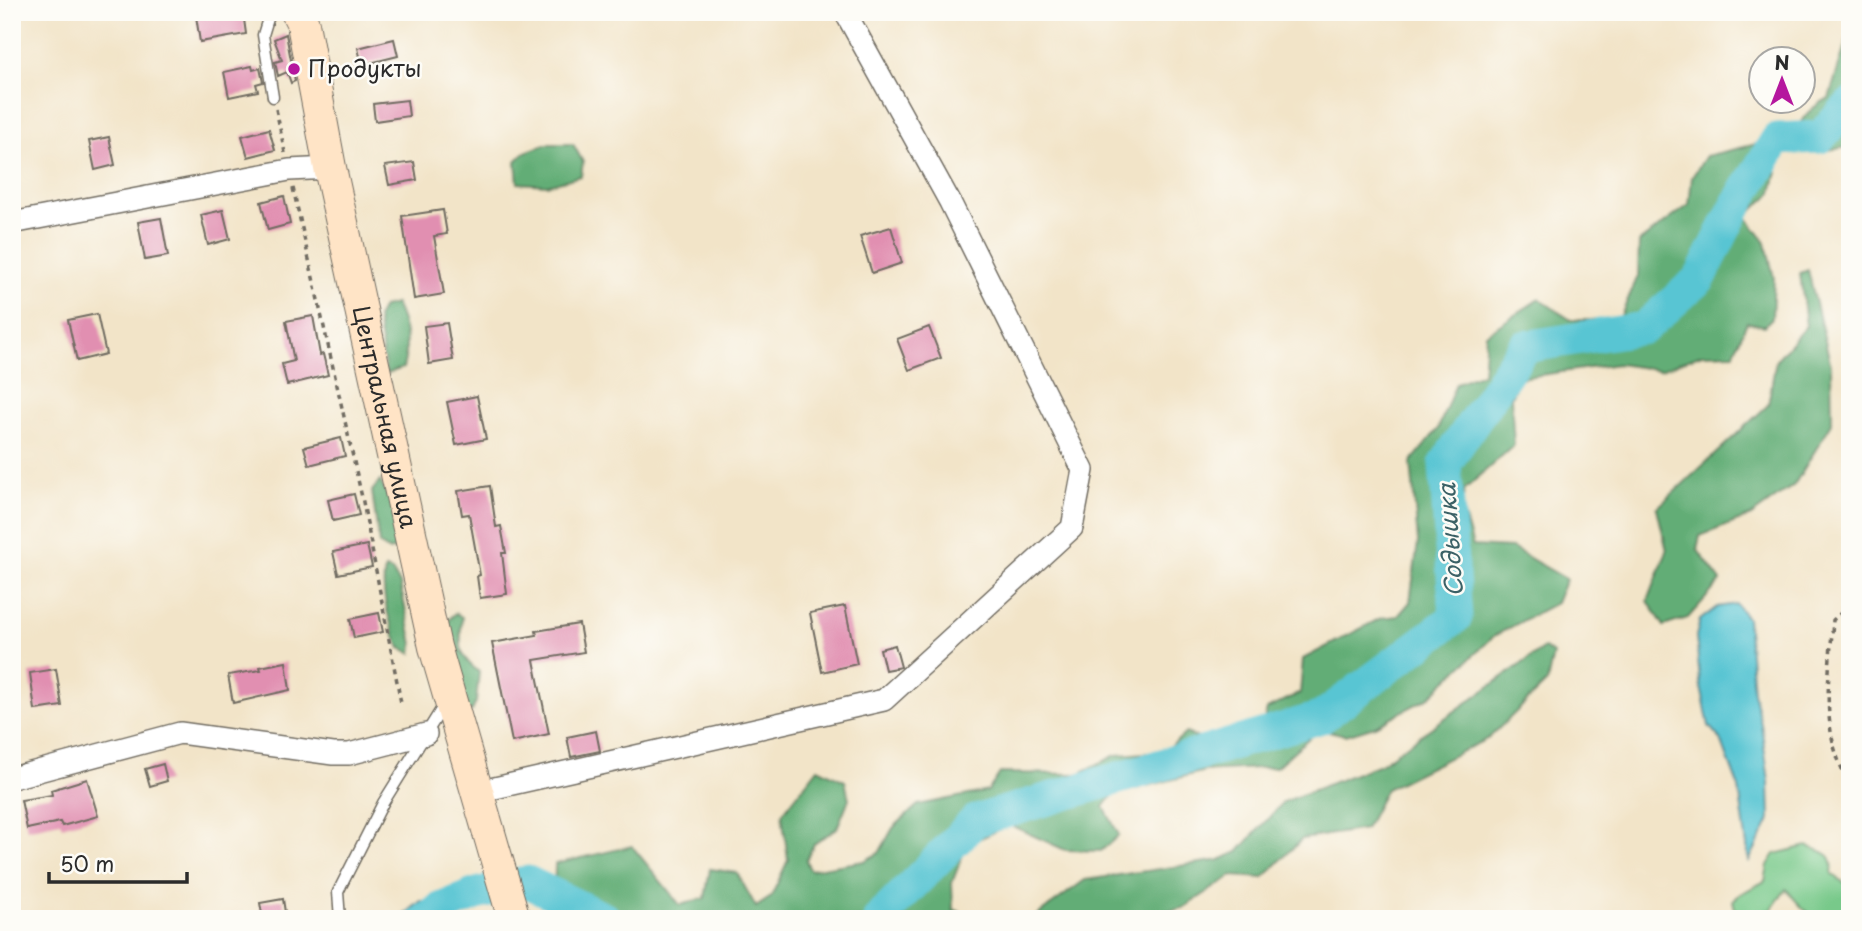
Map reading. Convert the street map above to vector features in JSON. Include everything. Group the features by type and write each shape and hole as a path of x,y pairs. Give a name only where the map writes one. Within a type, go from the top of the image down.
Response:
{"street":[{"name":"Центральная улица","path":"297,12 303,24 330,168 435,646 514,919"},
{"path":"481,805 884,700 1072,528 1083,470 950,202 845,12"},
{"path":"12,223 289,170 330,168"},
{"path":"12,778 180,733 332,754 349,754 426,734"}],"lane":[{"path":"270,12 263,35 273,97"},
{"path":"340,919 338,892 383,803 450,696"}],"path":[{"path":"273,97 363,502 401,703"},
{"path":"1850,605 1833,620 1827,715 1840,767 1850,784"}],"green space":[{"path":"1850,30 1850,147 1810,152 1792,147 1804,118 1816,116 1816,106 1829,98"},
{"path":"546,144 573,144 583,162 581,176 547,185 518,183 516,161 525,152"},
{"path":"1757,144 1777,172 1772,193 1746,216 1766,243 1774,278 1772,318 1764,326 1747,322 1734,353 1702,354 1660,370 1618,364 1519,378 1511,397 1514,445 1465,489 1461,506 1473,546 1512,548 1566,579 1556,603 1494,636 1428,698 1375,726 1346,735 1319,729 1276,767 1205,771 1113,795 1104,807 1119,835 1101,851 1065,850 1010,825 967,844 952,883 953,909 976,919 554,919 555,864 632,846 680,905 705,898 710,869 737,873 756,907 771,897 788,860 782,814 818,768 845,781 849,799 837,828 814,844 806,860 810,870 864,861 879,853 893,828 918,805 988,791 1000,773 1078,774 1116,755 1164,752 1186,733 1237,754 1262,728 1267,709 1300,693 1303,659 1381,618 1398,616 1410,602 1418,542 1411,462 1438,429 1456,383 1483,373 1486,334 1539,299 1571,320 1619,320 1638,276 1639,242 1689,205 1692,177 1706,156"},
{"path":"1808,270 1831,366 1832,423 1794,485 1751,516 1700,536 1697,549 1721,581 1688,618 1664,626 1648,601 1667,551 1657,508 1768,405 1776,360 1806,326 1800,273"},
{"path":"395,304 405,336 405,360 403,368 386,374 377,318 383,307"},
{"path":"380,481 404,525 402,546 389,551 379,544 372,491"},
{"path":"385,569 392,571 400,584 413,644 412,653 400,648 393,629 385,599"},
{"path":"455,613 462,617 460,641 463,654 479,672 476,702 472,711 467,710 447,639 446,623"},
{"path":"1544,648 1553,654 1547,682 1489,738 1386,789 1365,829 1302,839 1263,878 1232,876 1183,908 1128,919 1032,919 1085,880 1220,860 1238,852 1283,802 1380,764"},
{"path":"1807,846 1830,857 1832,874 1850,887 1850,906 1836,919 1818,917 1802,908 1786,889 1766,917 1737,917 1733,901 1740,894 1765,881 1768,865 1775,854"}],"water":[{"path":"1736,604 1747,618 1753,692 1761,724 1769,781 1770,820 1749,861 1739,788 1721,740 1709,726 1700,682 1696,636 1700,620 1717,607"},
{"path":"421,901 440,909 444,919 399,919"}],"building":[{"path":"243,12 246,34 200,42 196,16"},
{"path":"286,34 295,81 291,83 287,72 278,76 275,62 282,60 274,39"},
{"path":"394,39 398,56 362,65 358,48"},
{"path":"252,66 253,70 260,68 263,82 256,84 258,91 229,97 224,72"},
{"path":"407,100 409,116 375,121 373,104"},
{"path":"269,129 275,150 248,157 242,136"},
{"path":"109,137 115,165 95,170 89,141"},
{"path":"414,162 417,180 389,185 385,166"},
{"path":"284,196 290,224 268,230 261,202"},
{"path":"223,210 230,239 208,245 201,215"},
{"path":"443,210 447,234 434,236 444,294 414,299 402,216"},
{"path":"161,218 168,256 145,260 138,222"},
{"path":"891,227 902,263 872,273 860,236"},
{"path":"97,314 106,354 77,361 68,320"},
{"path":"313,316 320,355 323,354 328,375 287,385 282,364 294,361 286,321"},
{"path":"447,323 453,360 429,364 424,326"},
{"path":"929,327 941,358 909,370 897,339"},
{"path":"477,396 486,439 456,445 447,402"},
{"path":"341,438 345,456 309,465 304,447"},
{"path":"490,486 496,527 501,526 506,553 502,553 507,594 480,598 477,576 480,575 469,514 462,515 458,491"},
{"path":"354,494 359,515 333,521 328,500"},
{"path":"367,545 372,567 338,574 333,552"},
{"path":"845,606 857,664 822,672 810,613"},
{"path":"379,613 383,632 354,638 350,619"},
{"path":"579,624 584,652 534,660 549,734 512,742 492,643 537,635 536,631"},
{"path":"895,645 901,667 885,670 880,649"},
{"path":"286,662 290,690 233,703 228,675 261,670 260,667"},
{"path":"56,669 62,706 35,710 30,673"},
{"path":"596,731 600,751 571,757 567,737"},
{"path":"163,764 167,781 150,786 145,769"},
{"path":"87,779 98,816 62,826 60,822 27,829 21,800 52,795 51,790"},
{"path":"283,899 286,919 263,919 260,903"}],"waterway":[{"name":"Содышка","path":"879,919 975,821 1322,717 1456,617 1445,464 1524,347 1644,328 1700,278 1735,208 1777,139 1820,137 1850,105"},
{"name":"Содышка","path":"428,919 440,909 476,894 528,882 605,919"}],"place":[{"name":"Продукты","path":"294,69"}]}
